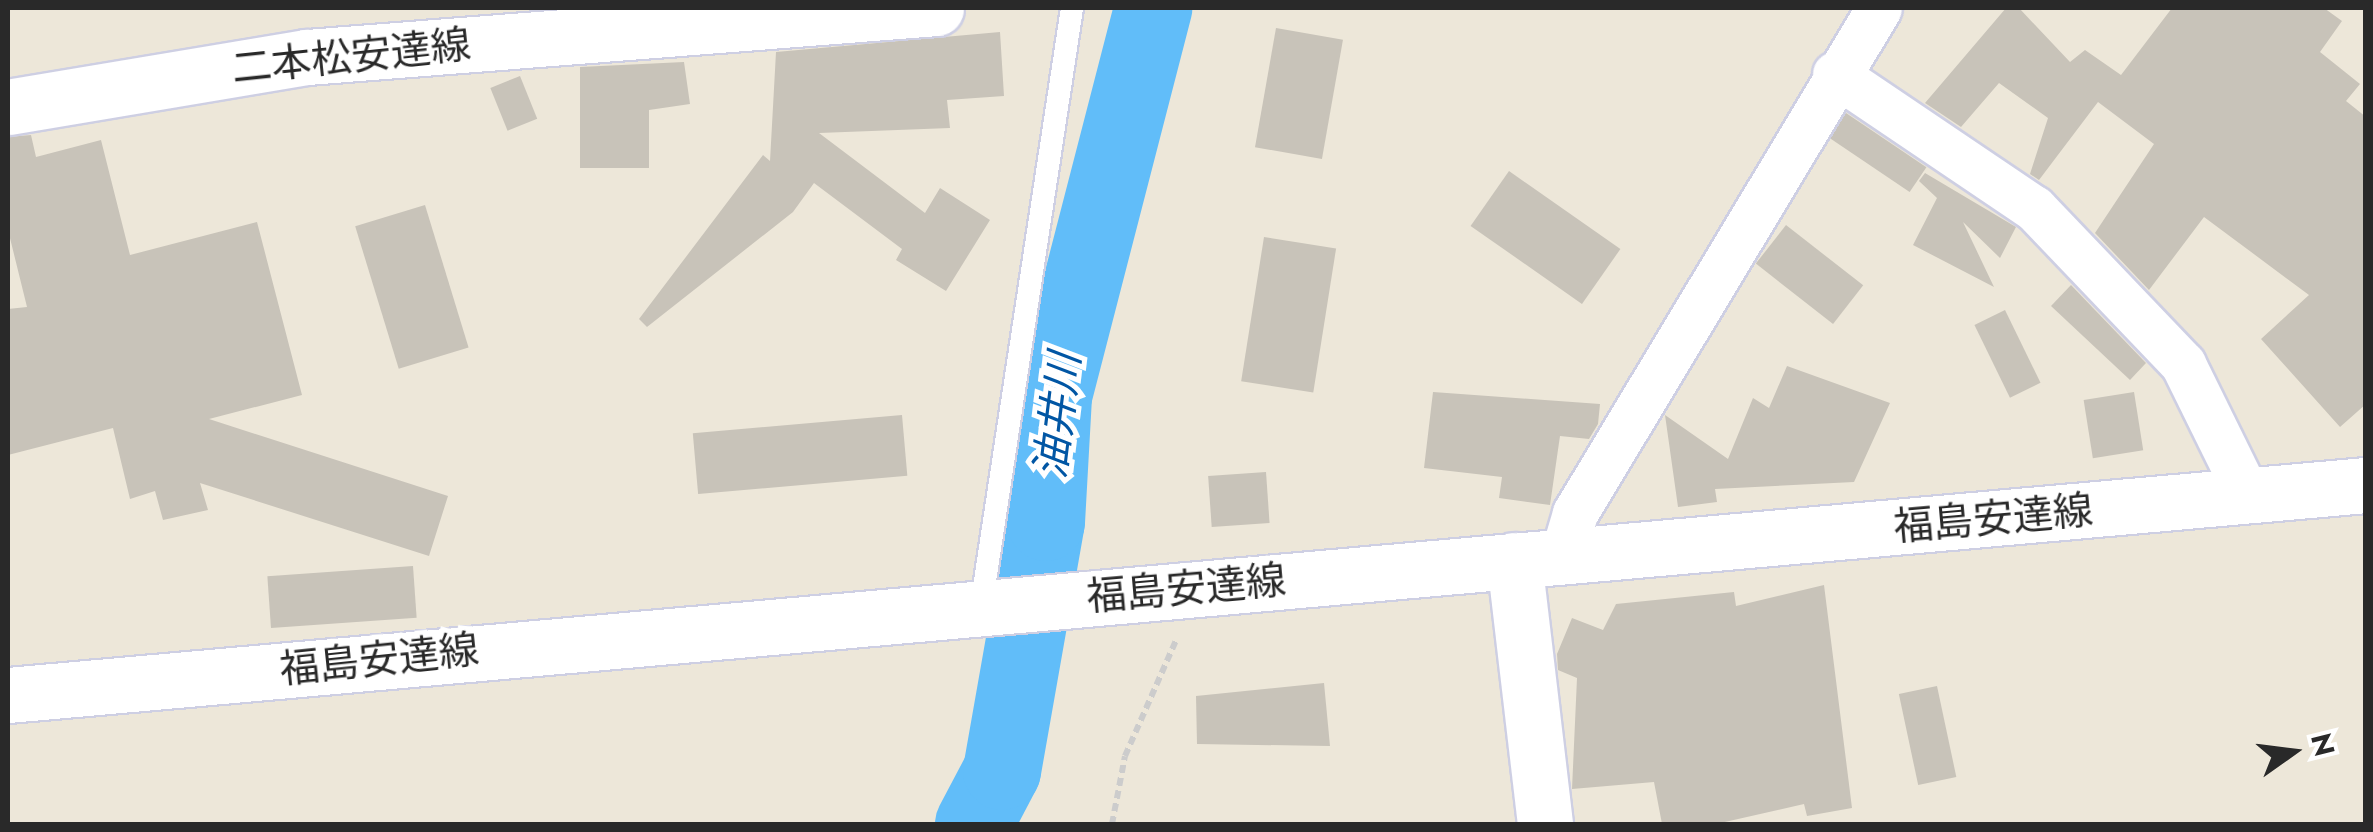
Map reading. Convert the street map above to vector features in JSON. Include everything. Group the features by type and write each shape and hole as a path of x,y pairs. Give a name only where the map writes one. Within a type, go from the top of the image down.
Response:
{"main road":[{"name":"二本松安達線","path":"8,107 307,57 845,9 936,8"},
{"name":"福島安達線","path":"8,695 980,610 1192,586 2366,485"},
{"path":"1538,558 1545,824"}],"street":[{"path":"1538,558 1575,513 1835,74 1879,8"},
{"path":"1835,74 2034,208 2183,364 2248,496"}],"lane":[{"path":"980,610 1072,8"}],"path":[{"path":"1112,824 1125,756 1192,586"}],"building":[{"path":"2006,8 2019,8 2070,62 2085,50 2121,75 2172,8 2324,8 2342,21 2320,52 2360,84 2346,101 2366,117 2366,404 2340,427 2261,339 2309,295 2204,217 2149,290 2095,233 2154,144 2098,102 2039,180 2030,174 2048,118 1999,83 1961,127 1925,103"},
{"path":"1276,28 1343,40 1322,159 1255,147"},
{"path":"1000,32 1004,96 947,100 950,128 819,133 925,213 940,188 990,220 946,291 896,260 902,249 814,183 793,212 647,327 639,319 763,155 770,161 776,52"},
{"path":"684,62 690,104 649,110 649,168 580,168 580,67"},
{"path":"520,76 537,119 508,131 490,88"},
{"path":"1846,113 1926,167 1910,192 1829,138"},
{"path":"31,135 36,157 101,140 130,255 257,222 302,395 209,419 448,496 429,556 200,483 208,510 163,520 155,491 130,499 113,428 8,455 8,309 27,307 8,230 8,137"},
{"path":"1509,171 1620,249 1582,304 1471,226"},
{"path":"1925,173 2016,227 2000,258 1963,222 1994,287 1913,245 1937,198 1919,181"},
{"path":"425,205 469,347 399,369 355,226"},
{"path":"1786,225 1863,285 1833,324 1756,264"},
{"path":"1264,237 1336,248 1313,393 1241,381"},
{"path":"2071,285 2146,363 2130,380 2051,306"},
{"path":"2005,310 2041,383 2010,398 1974,325"},
{"path":"1787,366 1890,403 1854,482 1715,489 1717,502 1678,507 1665,415 1728,459 1753,398 1769,408"},
{"path":"1433,392 1600,404 1598,424 1589,439 1560,436 1550,505 1499,498 1502,477 1424,468"},
{"path":"2134,392 2143,450 2093,458 2084,400"},
{"path":"902,415 907,476 698,494 693,433"},
{"path":"1266,472 1270,523 1212,527 1208,476"},
{"path":"413,566 417,618 271,628 267,576"},
{"path":"1824,585 1852,808 1807,816 1804,804 1716,824 1662,824 1654,782 1572,789 1577,678 1558,670 1557,654 1572,618 1603,630 1616,604 1734,592 1736,606"},
{"path":"1324,683 1330,746 1197,744 1196,696"},
{"path":"1937,686 1956,777 1918,785 1899,694"}],"waterway":[{"name":"油井川","path":"974,824 1002,771 1046,522 1053,396 1153,8"}]}
